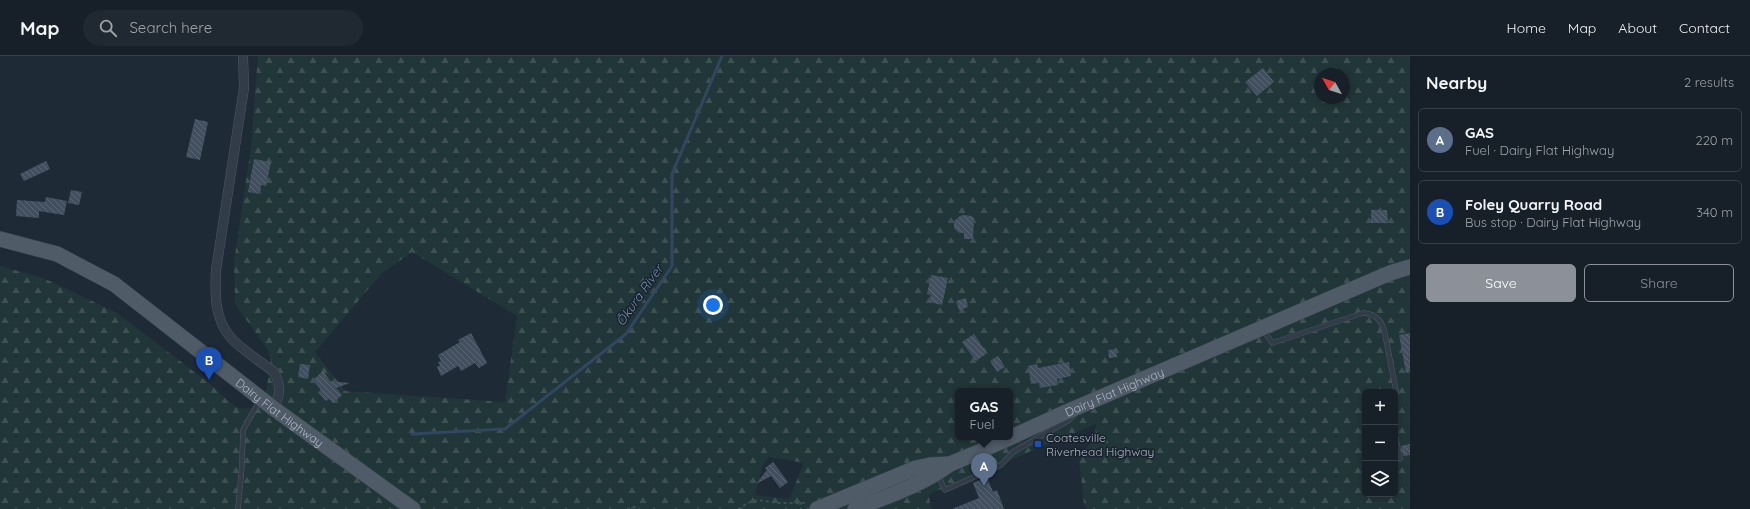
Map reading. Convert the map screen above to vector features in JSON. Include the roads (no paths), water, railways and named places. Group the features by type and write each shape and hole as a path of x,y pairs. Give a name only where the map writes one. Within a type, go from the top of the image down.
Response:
{"main road":[{"name":"Dairy Flat Highway","path":"0,239 57,254 114,284 267,403 413,509"},
{"name":"Dairy Flat Highway","path":"1013,436 1079,406 1262,327 1390,273 1410,267"},
{"name":"Dairy Flat Highway","path":"817,509 916,468 930,465 950,464 1005,440"},
{"path":"855,509 922,482 937,474 950,464"}],"street":[{"path":"243,56 244,88 216,270 215,294 218,315 230,337 274,372 278,379 280,392 278,400 267,403"}],"lane":[{"path":"1262,327 1272,343 1363,313 1376,316 1380,321 1385,334 1396,389"},
{"path":"238,509 242,465 243,430 267,403"},
{"path":"937,474 945,490 1001,466 1013,452 1074,417 1079,406"},
{"path":"1398,449 1400,459"},
{"path":"979,452 987,472"}],"waterway":[{"name":"Ōkura River","path":"412,434 505,429 626,334 672,266 672,174 722,56"}],"place":[{"name":"Foley Quarry Road","path":"209,380"},
{"name":"Coatesville Riverhead Highway","path":"1038,444"},
{"name":"GAS","path":"984,486"}]}
